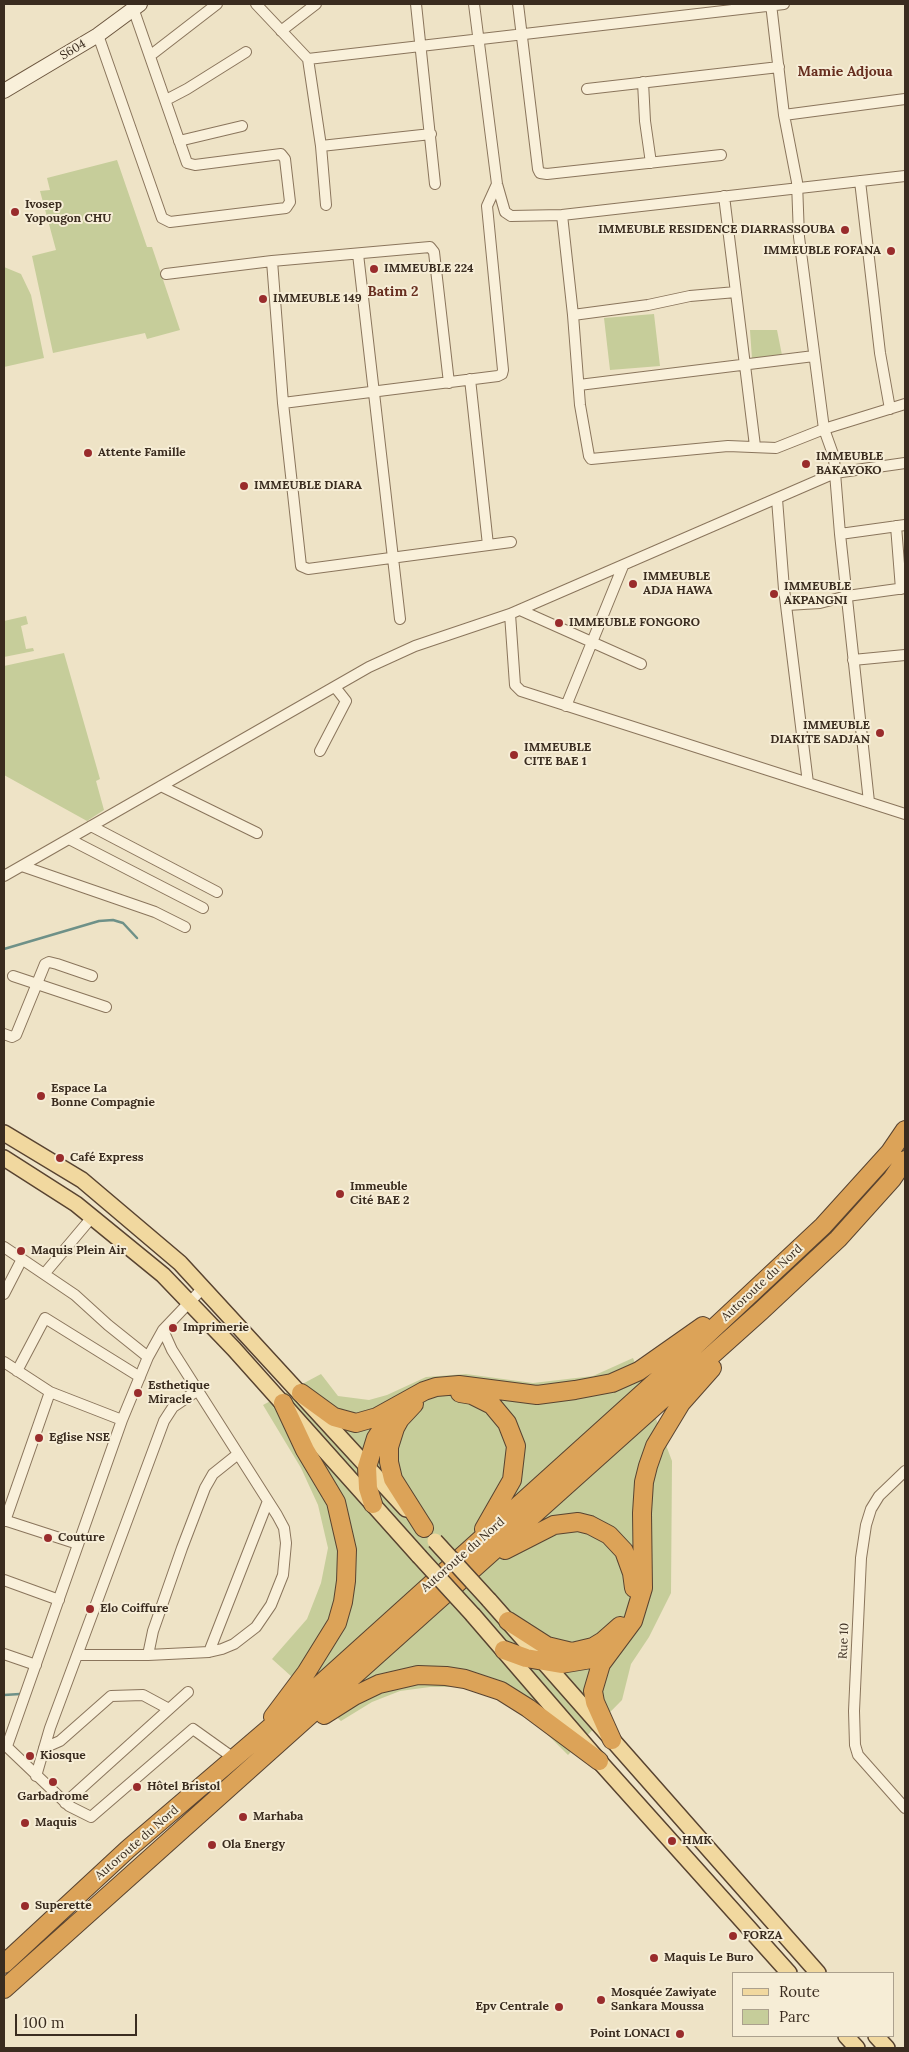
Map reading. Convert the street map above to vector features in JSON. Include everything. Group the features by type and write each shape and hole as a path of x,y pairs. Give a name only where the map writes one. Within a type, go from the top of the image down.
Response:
{"highway":[{"name":"Autoroute du Nord","path":"4,1964 128,1849 259,1738 472,1546 550,1479 829,1220 890,1152 905,1130"},
{"name":"Autoroute du Nord","path":"4,1989 761,1311 838,1239 892,1180 905,1160"},
{"path":"301,1393 334,1417 345,1421 368,1421 436,1387 459,1385 538,1395 612,1382 640,1371 752,1291"},
{"path":"612,1740 594,1702 593,1691 601,1664 633,1621 643,1588 644,1482 655,1446 681,1403 761,1311"},
{"path":"430,1535 393,1479 388,1447 394,1428 416,1402 446,1392 472,1395 492,1405 501,1414 511,1432 516,1457 512,1480 503,1499 472,1546"},
{"path":"259,1738 306,1673 337,1623 346,1581 347,1550 336,1502 304,1450 282,1403"},
{"path":"373,1504 368,1488 367,1466 376,1438 395,1409"},
{"path":"473,1570 536,1532 567,1523 578,1522 598,1528 616,1542 629,1560 635,1584 630,1611 613,1634 593,1646 572,1652 556,1649 508,1621"},
{"path":"504,1650 560,1664 586,1661 615,1645"},
{"path":"259,1762 354,1696 399,1678 426,1675 466,1679 501,1691 528,1708 599,1761"}],"main road":[{"path":"4,1133 82,1180 151,1236 204,1288 508,1621 817,1972"},
{"path":"4,1158 54,1188 93,1216 139,1253 189,1302 473,1615 599,1761 787,1972"},
{"path":"847,2037 857,2048"},
{"path":"877,2037 888,2048"}],"street":[{"path":"151,55 217,4"},
{"path":"256,4 308,59 321,146 326,205"},
{"path":"281,31 316,4"},
{"path":"416,4 435,184"},
{"path":"474,4 497,184 508,215 562,215 905,176"},
{"path":"518,4 540,173 547,174 721,155"},
{"path":"771,4 784,115 797,187 799,237 824,429 834,457 840,534 869,802"},
{"path":"308,59 522,34 709,8 784,4"},
{"path":"98,35 162,218 170,222 280,210 289,206 289,193 283,156 275,154 191,164 186,160 151,55 137,6"},
{"name":"S604","path":"4,91 98,35 137,6"},
{"path":"166,100 246,52"},
{"path":"587,89 779,68"},
{"path":"644,82 645,121 651,163"},
{"path":"784,115 905,99"},
{"path":"179,141 242,126"},
{"path":"321,146 431,134"},
{"path":"860,181 880,353 890,410"},
{"path":"282,403 498,376 504,370 487,206 497,184"},
{"path":"724,196 755,446"},
{"path":"562,215 573,315 581,416 591,459 728,446 784,446 824,429 905,404"},
{"path":"166,274 272,260 358,254 421,246 432,249 448,382"},
{"path":"358,254 376,392 400,619"},
{"path":"272,260 282,403 301,566 308,569 512,542"},
{"path":"573,315 648,305 690,296 736,292"},
{"path":"579,385 814,356"},
{"path":"470,379 488,545"},
{"path":"4,876 369,667 415,646 520,610 836,474 905,463"},
{"path":"777,499 787,605 808,783"},
{"path":"787,605 820,603 848,596 903,588 900,526 840,534"},
{"path":"566,706 623,566"},
{"path":"520,610 591,644 641,664"},
{"path":"510,614 516,688 566,706 905,814"},
{"path":"854,660 905,655"},
{"path":"320,751 346,701 335,687"},
{"path":"161,786 257,833"},
{"path":"91,826 217,892"},
{"path":"69,839 203,908"},
{"path":"22,866 155,912 185,927"},
{"path":"4,1034 12,1037 16,1035 38,986 45,964 49,962 92,976"},
{"path":"13,976 106,1008"},
{"path":"45,1273 93,1216"},
{"path":"139,1253 151,1236"},
{"path":"4,1247 45,1273 148,1357"},
{"path":"4,1294 22,1259"},
{"path":"204,1288 164,1330 148,1357 122,1420 60,1600 5,1745 66,1804 92,1817 193,1729 235,1759"},
{"path":"17,1371 45,1318 140,1377"},
{"path":"78,1655 148,1655 209,1652 234,1644 256,1627 271,1605 286,1560 284,1528 172,1350 164,1330"},
{"path":"4,1362 50,1392 122,1420"},
{"path":"36,1776 44,1748 164,1421 173,1407 198,1390"},
{"path":"50,1392 5,1521 78,1544"},
{"path":"148,1655 154,1630 205,1488 213,1474 238,1454"},
{"name":"Rue 10","path":"905,1471 880,1496 871,1509 866,1525 861,1558 854,1711 855,1745 858,1755 905,1808"},
{"path":"209,1652 268,1501"},
{"path":"4,1580 60,1600"},
{"path":"4,1654 36,1665"},
{"path":"66,1804 188,1692"},
{"path":"44,1748 60,1741 111,1696 143,1695 169,1709"}],"green space":[{"path":"117,160 147,247 152,247 180,330 147,339 145,333 53,353 32,256 56,250 40,191 50,190 47,178"},
{"path":"4,267 21,274 31,295 44,358 4,367"},
{"path":"654,314 660,366 610,370 604,318"},
{"path":"750,330 777,330 782,355 752,359"},
{"path":"26,616 28,624 21,626 26,649 33,648 34,651 4,657 4,621"},
{"path":"64,653 100,779 96,781 104,810 87,821 4,775 4,666"},
{"path":"633,1358 672,1461 671,1593 649,1637 631,1664 622,1700 568,1755 538,1725 515,1709 489,1695 460,1687 430,1687 400,1691 372,1702 341,1721 272,1659 307,1619 321,1583 328,1548 318,1505 301,1468 263,1405 321,1374 338,1396 369,1400 387,1395 426,1377 466,1374 533,1383 593,1376"}],"waterway":[{"path":"4,949 99,921 113,920 123,923 137,938"},
{"path":"4,1695 20,1694"}],"place":[{"name":"Ivosep Yopougon CHU","path":"15,212"},
{"name":"IMMEUBLE RESIDENCE DIARRASSOUBA","path":"845,230"},
{"name":"IMMEUBLE FOFANA","path":"891,251"},
{"name":"IMMEUBLE 224","path":"374,269"},
{"name":"IMMEUBLE 149","path":"263,299"},
{"name":"Attente Famille","path":"88,453"},
{"name":"IMMEUBLE BAKAYOKO","path":"806,464"},
{"name":"IMMEUBLE DIARA","path":"244,486"},
{"name":"IMMEUBLE ADJA HAWA","path":"633,584"},
{"name":"IMMEUBLE AKPANGNI","path":"774,594"},
{"name":"IMMEUBLE FONGORO","path":"559,623"},
{"name":"IMMEUBLE DIAKITE SADJAN","path":"880,733"},
{"name":"IMMEUBLE CITE BAE 1","path":"514,755"},
{"name":"Espace La Bonne Compagnie","path":"41,1096"},
{"name":"Café Express","path":"60,1158"},
{"name":"Immeuble Cité BAE 2","path":"340,1194"},
{"name":"Maquis Plein Air","path":"21,1251"},
{"name":"Imprimerie","path":"173,1328"},
{"name":"Esthetique Miracle","path":"138,1393"},
{"name":"Eglise NSE","path":"39,1438"},
{"name":"Couture","path":"48,1538"},
{"name":"Elo Coiffure","path":"90,1609"},
{"name":"Kiosque","path":"30,1756"},
{"name":"Garbadrome","path":"53,1782"},
{"name":"Hôtel Bristol","path":"137,1787"},
{"name":"Marhaba","path":"243,1817"},
{"name":"Maquis","path":"25,1823"},
{"name":"HMK","path":"672,1841"},
{"name":"Ola Energy","path":"212,1845"},
{"name":"Superette","path":"25,1906"},
{"name":"FORZA","path":"733,1936"},
{"name":"Maquis Le Buro","path":"654,1958"},
{"name":"Mosquée Zawiyate Sankara Moussa","path":"601,2000"},
{"name":"Epv Centrale","path":"559,2007"},
{"name":"Point LONACI","path":"680,2034"}],"district":[{"name":"Mamie Adjoua","path":"845,72"},
{"name":"Batim 2","path":"393,292"}]}
